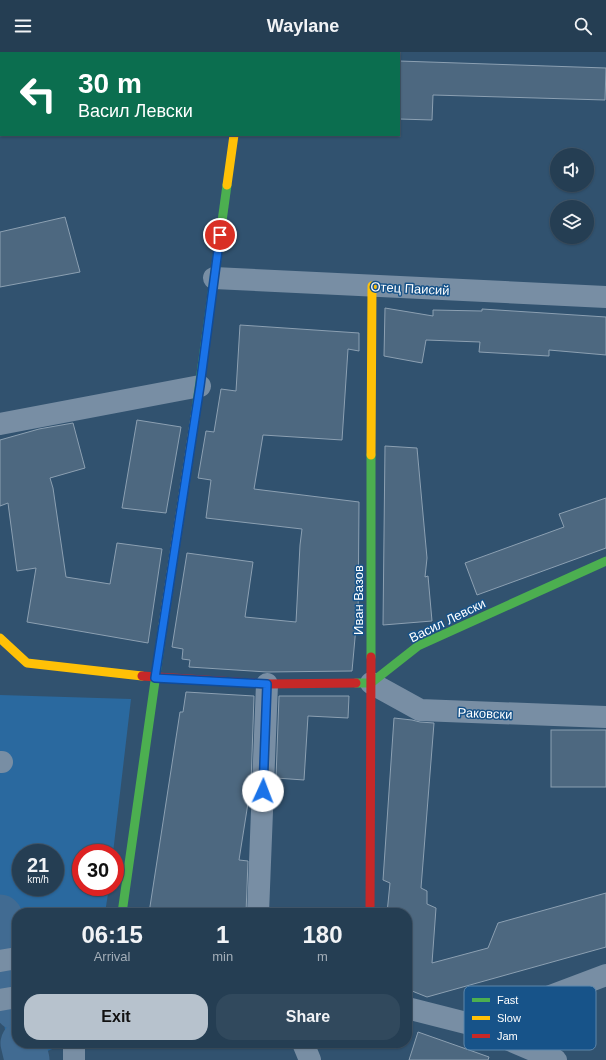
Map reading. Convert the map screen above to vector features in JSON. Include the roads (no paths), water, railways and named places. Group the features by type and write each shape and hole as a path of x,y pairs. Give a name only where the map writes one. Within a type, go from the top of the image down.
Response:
{"street":[{"path":"123,908 155,678 200,386 234,136"},
{"name":"Отец Паисий","path":"214,278 606,297"},
{"name":"Иван Вазов","path":"370,908 372,286"},
{"path":"0,424 200,386"},
{"name":"Васил Левски","path":"371,682 418,646 606,561"},
{"path":"0,638 27,663 155,678 267,684 371,682"},
{"name":"Раковски","path":"371,682 420,710 606,717"},
{"path":"258,908 267,684"},
{"path":"0,961 12,959"},
{"path":"577,986 606,975"},
{"path":"0,1000 12,998"},
{"path":"412,1009 464,1022"},
{"path":"74,1048 74,1060"},
{"path":"305,1048 310,1060"},
{"path":"533,1050 556,1060"}],"waterway":[{"path":"0,917 12,981"},
{"path":"24,1048 27,1060"}]}
